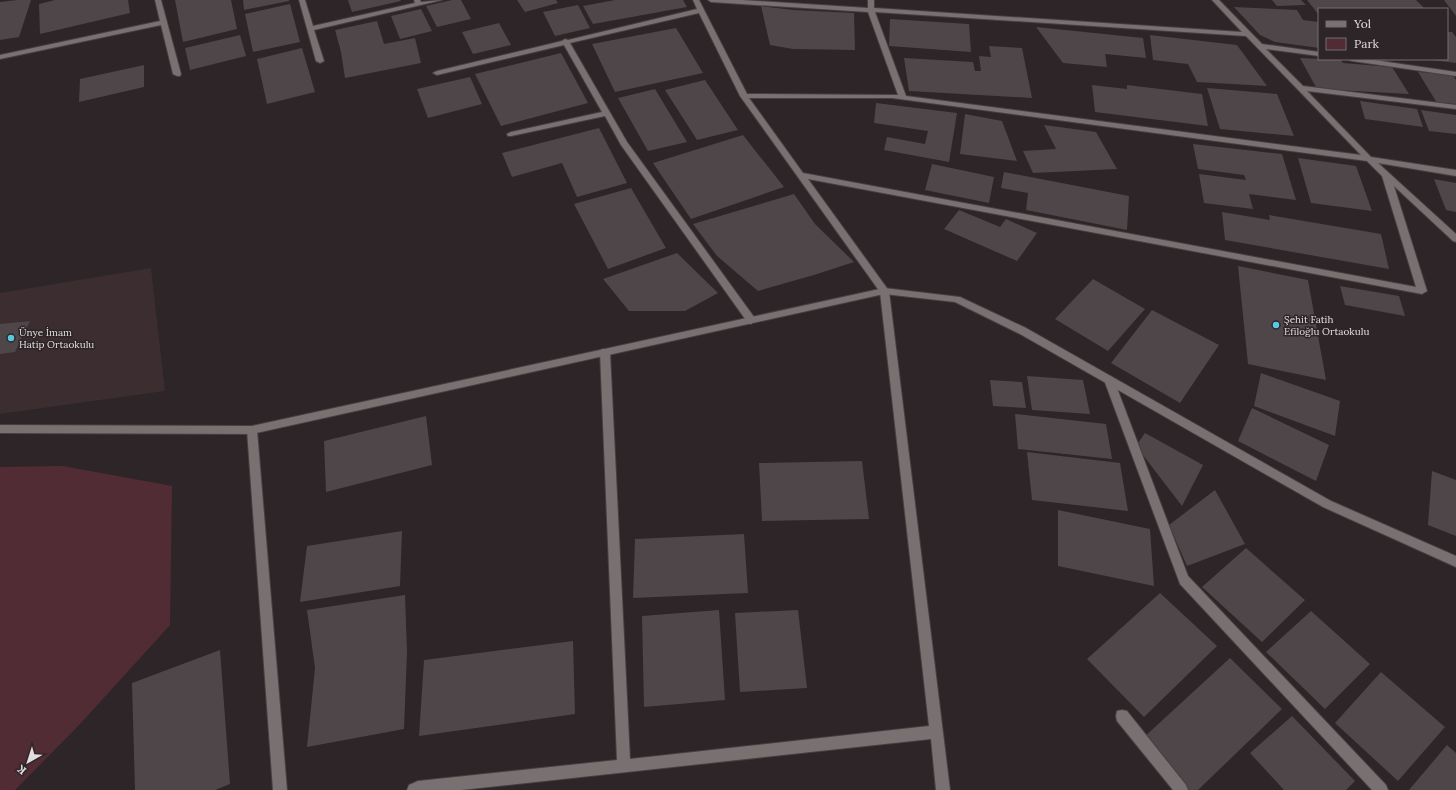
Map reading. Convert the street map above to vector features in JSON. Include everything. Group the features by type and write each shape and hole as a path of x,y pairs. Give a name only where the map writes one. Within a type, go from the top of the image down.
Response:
{"street":[{"path":"158,0 177,74"},
{"path":"302,0 320,61"},
{"path":"311,29 418,2 439,0"},
{"path":"696,0 744,96 884,291 943,790"},
{"path":"710,0 1248,34"},
{"path":"871,0 871,10 903,98"},
{"path":"1215,0 1369,159 1456,239"},
{"path":"437,73 565,41 701,10"},
{"path":"0,56 164,22"},
{"path":"565,41 624,143 751,320"},
{"path":"1260,46 1318,54"},
{"path":"1359,60 1456,74"},
{"path":"1300,88 1456,107"},
{"path":"744,96 892,96 1369,159 1456,173"},
{"path":"511,134 607,113"},
{"path":"801,175 1422,291 1386,175"},
{"path":"0,429 252,430 884,291 957,299 1023,331 1327,504 1456,562"},
{"path":"605,352 624,766"},
{"path":"1110,380 1184,580 1381,790"},
{"path":"252,430 280,790"},
{"path":"1122,716 1181,790"},
{"path":"414,790 418,788 937,732"}],"shaded area":[{"path":"151,268 165,391 0,414 0,293"}],"green space":[{"path":"63,466 172,486 170,625 81,723 15,790 0,790 0,467"}],"building":[{"path":"31,0 19,37 0,40 0,2"},
{"path":"55,0 128,0 130,13 40,34 39,4"},
{"path":"175,0 231,0 237,29 183,42"},
{"path":"243,0 289,0 289,1 244,10"},
{"path":"348,0 400,0 401,1 352,12"},
{"path":"452,0 461,0 471,19 437,27 426,6"},
{"path":"517,0 556,0 558,3 525,12"},
{"path":"615,0 683,0 687,7 593,24 583,6"},
{"path":"1272,0 1301,0 1306,5 1277,6"},
{"path":"1307,0 1416,0 1424,8 1318,8 1318,14"},
{"path":"1444,0 1456,0 1456,16"},
{"path":"290,4 300,42 253,52 245,14"},
{"path":"578,5 590,28 555,36 543,12"},
{"path":"761,6 793,10 854,13 855,50 793,49 770,45"},
{"path":"1234,7 1297,10 1303,20 1318,22 1318,48 1275,42 1260,35"},
{"path":"421,9 432,31 400,39 391,16"},
{"path":"890,19 969,24 971,52 889,46"},
{"path":"377,21 384,44 415,38 421,63 345,78 341,52 335,30"},
{"path":"499,23 511,45 473,54 462,32"},
{"path":"1036,27 1143,38 1146,58 1105,54 1107,67 1063,63"},
{"path":"676,28 703,73 615,92 592,44"},
{"path":"1448,32 1452,32 1456,37 1456,63 1432,60 1448,60"},
{"path":"240,35 246,56 190,70 185,48"},
{"path":"1150,35 1237,45 1267,86 1197,82 1188,64 1153,60"},
{"path":"989,46 1022,48 1032,98 909,91 904,58 973,62 975,71 981,71 979,56 991,57"},
{"path":"302,48 315,92 267,104 257,59"},
{"path":"561,53 588,103 501,126 475,74"},
{"path":"1300,58 1341,60 1343,63 1392,67 1409,94 1317,89"},
{"path":"144,65 144,87 79,102 80,79"},
{"path":"1418,72 1452,74 1456,80 1456,104 1437,103"},
{"path":"470,77 482,104 428,118 417,89"},
{"path":"705,80 738,130 697,140 665,90"},
{"path":"1092,85 1127,89 1127,85 1202,94 1208,126 1095,112"},
{"path":"1207,88 1277,94 1294,136 1220,129"},
{"path":"655,89 687,142 648,151 618,98"},
{"path":"1360,101 1417,109 1423,127 1365,119"},
{"path":"876,103 957,113 949,162 884,150 887,137 925,144 928,131 874,123"},
{"path":"1421,110 1456,115 1456,134 1429,131"},
{"path":"965,114 1002,121 1017,161 960,154"},
{"path":"1044,125 1096,132 1117,169 1033,173 1023,151 1056,149"},
{"path":"599,128 627,183 577,197 562,163 512,177 502,153"},
{"path":"743,135 784,187 691,219 653,163"},
{"path":"1193,144 1282,154 1296,200 1249,194 1253,209 1204,203 1199,174 1246,180 1244,175 1198,169"},
{"path":"1298,158 1356,166 1372,211 1311,203"},
{"path":"932,164 994,177 989,203 925,190"},
{"path":"1004,172 1129,196 1127,230 1026,210 1028,193 1001,188"},
{"path":"1434,179 1456,183 1456,212 1446,210"},
{"path":"631,188 666,248 608,269 574,204"},
{"path":"794,194 815,224 854,262 758,291 717,256 693,224"},
{"path":"959,210 1000,227 1006,219 1037,233 1017,261 944,229"},
{"path":"1222,212 1270,220 1269,215 1381,234 1389,269 1225,240"},
{"path":"677,253 718,293 685,311 629,311 603,279"},
{"path":"1238,266 1308,280 1326,380 1248,364"},
{"path":"1093,279 1145,309 1108,351 1055,319"},
{"path":"1340,286 1399,296 1405,316 1345,305"},
{"path":"1152,310 1219,345 1180,403 1111,363"},
{"name":"Ünye İmam Hatip Ortaokulu","path":"30,321 15,352 0,354 0,324"},
{"path":"1261,373 1340,401 1335,436 1254,406"},
{"path":"1027,376 1083,380 1090,414 1032,410"},
{"path":"990,380 1022,382 1026,408 993,406"},
{"path":"1252,408 1329,445 1316,481 1238,441"},
{"path":"1015,414 1106,424 1112,459 1018,449"},
{"path":"426,416 432,465 326,492 324,441"},
{"path":"1145,433 1203,465 1182,506 1136,446"},
{"path":"1027,452 1120,463 1128,511 1032,500"},
{"path":"862,461 869,519 762,521 759,463"},
{"path":"1432,471 1456,480 1456,536 1428,525"},
{"path":"1215,490 1245,544 1187,566 1169,525"},
{"path":"1058,510 1150,529 1154,586 1058,566"},
{"path":"402,531 400,586 300,602 307,546"},
{"path":"744,534 748,593 633,598 635,539"},
{"path":"1246,548 1305,600 1262,642 1202,587"},
{"path":"1160,593 1217,646 1144,717 1087,659"},
{"path":"405,595 407,652 404,729 307,747 315,668 307,610"},
{"path":"719,610 725,700 644,707 642,616"},
{"path":"798,610 807,688 740,692 735,613"},
{"path":"1311,611 1370,664 1325,709 1266,652"},
{"path":"573,641 575,714 419,736 424,660"},
{"path":"220,650 230,784 215,790 135,790 132,683"},
{"path":"1230,658 1282,709 1198,790 1189,790 1142,739"},
{"path":"1381,672 1445,727 1398,781 1335,723"},
{"path":"1292,716 1355,781 1346,790 1284,790 1250,753"},
{"path":"1447,745 1456,753 1456,790 1409,790"}],"place":[{"name":"Şehit Fatih Efiloğlu Ortaokulu","path":"1276,325"},
{"name":"Ünye İmam Hatip Ortaokulu","path":"11,338"}]}
